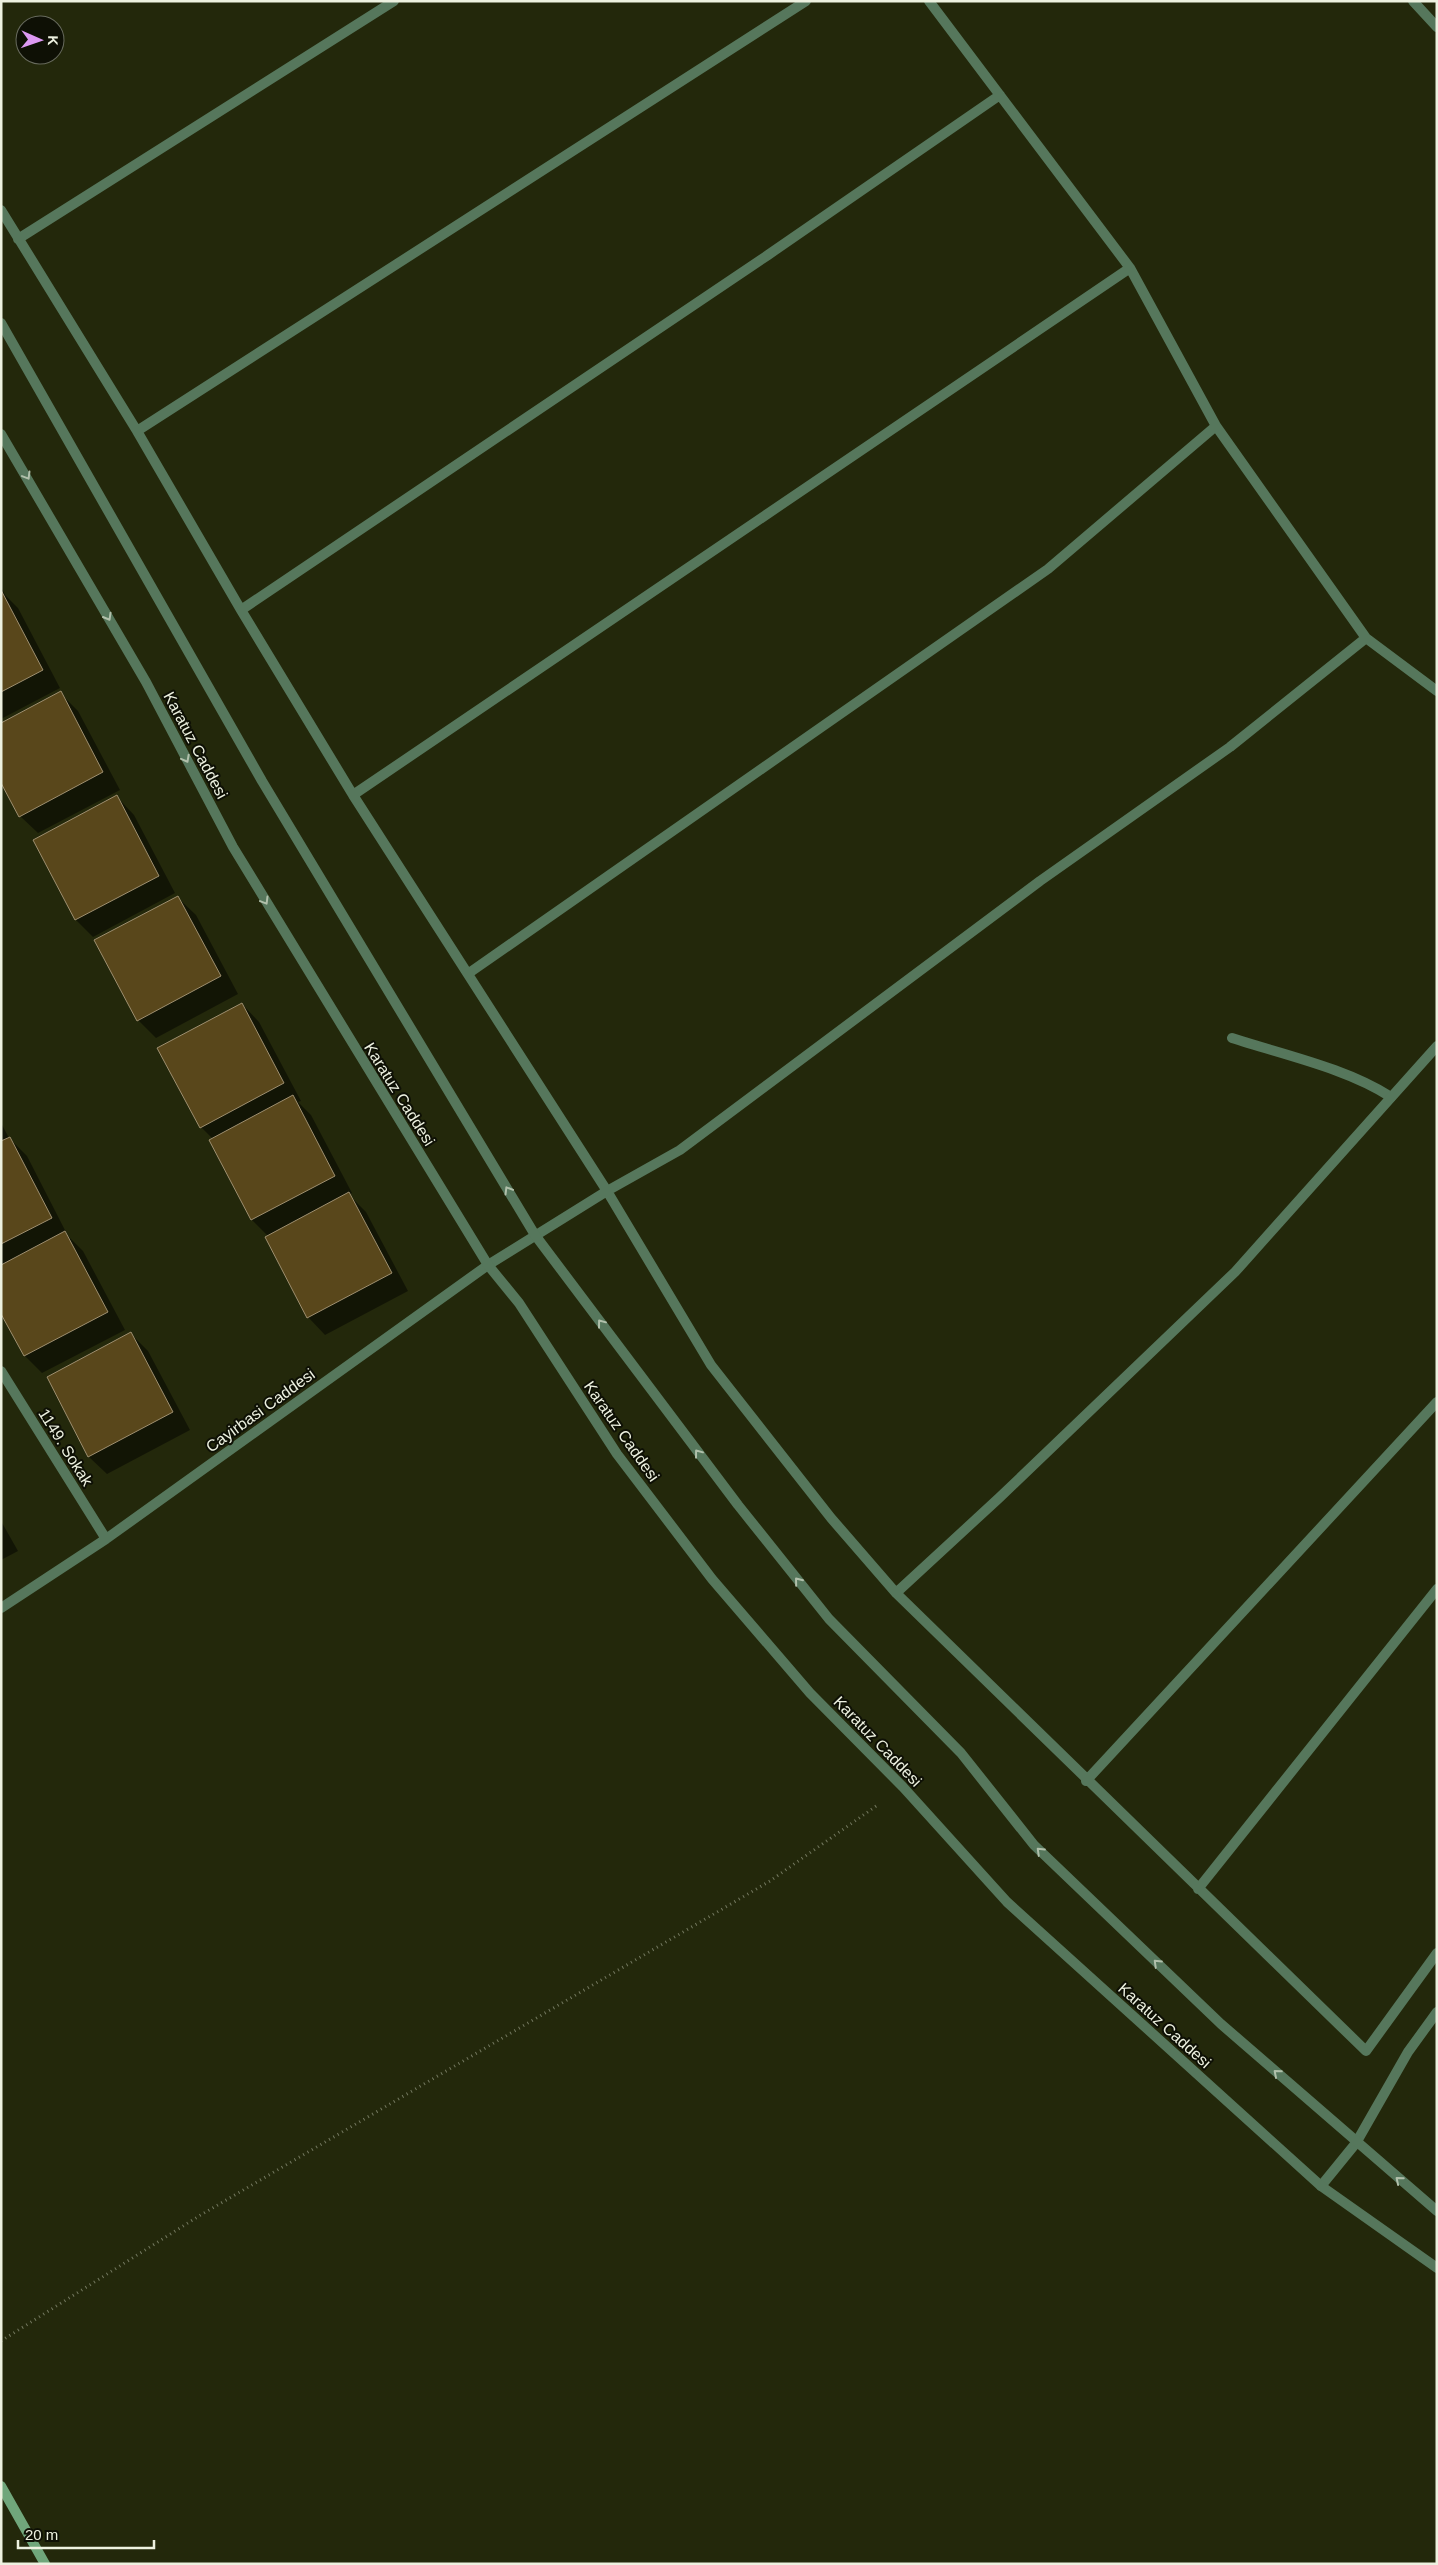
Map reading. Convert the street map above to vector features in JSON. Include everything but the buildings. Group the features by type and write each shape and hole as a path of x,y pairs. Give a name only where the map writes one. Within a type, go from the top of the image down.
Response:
{"main road":[{"path":"1,2486 45,2564"}],"street":[{"path":"18,239 394,1"},
{"path":"137,431 806,1"},
{"path":"928,1 1130,268 1216,426 1366,638 1437,691"},
{"path":"1413,1 1437,28"},
{"path":"241,610 768,255 1000,95"},
{"path":"1,210 137,431 241,610 353,795 469,973 607,1191 711,1365 831,1518 896,1593 1086,1781 1366,2051 1437,1953"},
{"path":"353,795 1130,268"},
{"path":"1,324 262,781 535,1235 738,1505 829,1619 960,1753 1034,1845 1221,2024 1356,2143 1437,2211"},
{"path":"469,973 1048,569 1216,426"},
{"name":"Karatuz Caddesi","path":"1,434 146,682 233,847 488,1265 519,1303 617,1454 712,1579 810,1694 903,1787 1007,1902 1321,2186 1437,2268"},
{"name":"Cayirbasi Caddesi","path":"1,1608 106,1540 488,1265 607,1191 687,1145 1040,881 1230,748 1366,638"},
{"path":"1232,1038 1348,1076 1376,1087 1391,1097"},
{"path":"896,1593 999,1498 1235,1272 1437,1046"},
{"name":"1149. Sokak","path":"1,1371 106,1540"},
{"path":"1086,1781 1437,1402"},
{"path":"1198,1890 1437,1589"},
{"path":"1321,2186 1356,2143 1408,2052 1437,2012"}],"path":[{"path":"1,2341 199,2216 770,1881 903,1787"}]}
